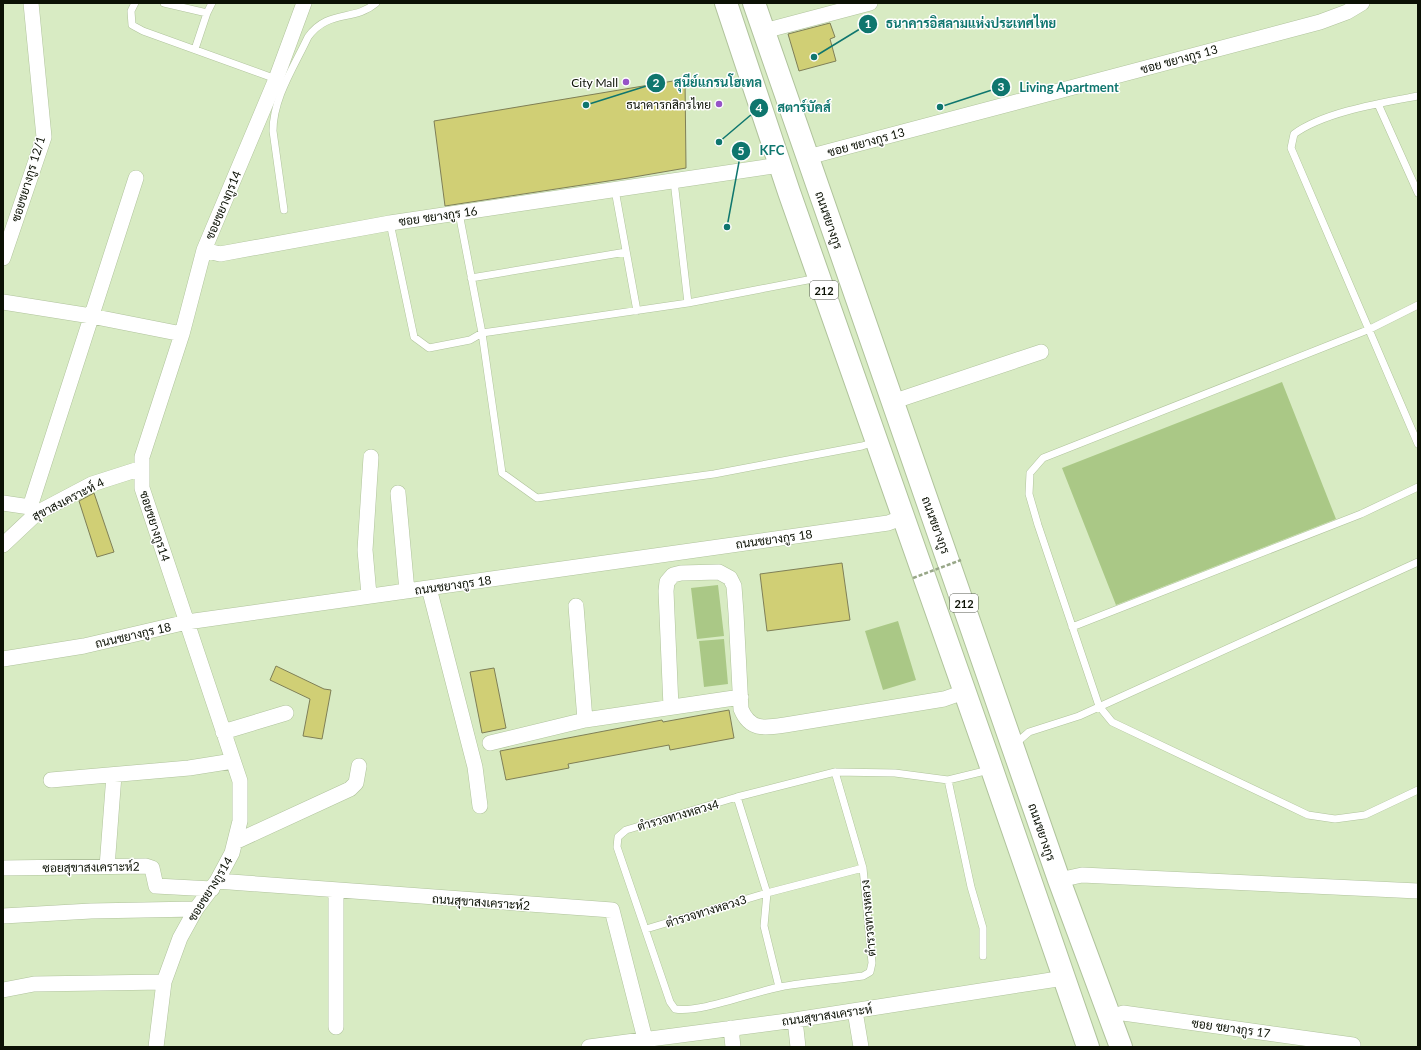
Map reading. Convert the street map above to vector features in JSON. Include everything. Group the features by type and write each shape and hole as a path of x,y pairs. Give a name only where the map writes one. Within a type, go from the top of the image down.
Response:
{"main road":[{"name":"212","path":"726,3 780,165 964,692 990,762 1088,1047"},
{"name":"ถนนชยางกูร","path":"754,3 1059,880 1121,1047"},
{"path":"780,165 808,157"},
{"path":"990,762 1013,746"}],"street":[{"name":"ซอยชยางกูร 12/1","path":"3,258 44,137 31,3"},
{"name":"ซอยชยางกูร14","path":"156,1047 164,982 180,938 196,909 215,885 232,853 240,821 240,781 142,488 142,457 182,334 204,250 276,79 304,3"},
{"path":"764,31 870,3"},
{"name":"ซอย ชยางกูร 13","path":"808,157 1320,22 1347,12 1362,3"},
{"name":"ซอย ชยางกูร 16","path":"204,250 220,254 459,213 780,165"},
{"path":"3,503 30,507 136,178"},
{"path":"3,302 91,316 182,334"},
{"path":"892,402 1042,352"},
{"path":"369,595 365,550 371,458"},
{"name":"สุขาสงเคราะห์ 4","path":"3,545 37,512 92,484 142,468"},
{"path":"398,493 407,591"},
{"name":"ถนนชยางกูร 18","path":"3,659 84,646 187,622 369,595 429,588 888,523 904,517"},
{"path":"671,707 666,591 667,582 673,575 681,573 719,572 730,578 734,586 741,710 746,720 754,725 766,728 944,699 964,692"},
{"path":"429,588 475,767 480,806"},
{"path":"576,606 585,720"},
{"path":"490,743 585,720 741,697"},
{"path":"224,732 286,713"},
{"path":"51,780 189,768 233,761"},
{"path":"235,842 350,789 356,783 359,766"},
{"path":"107,867 114,775"},
{"name":"ซอยสุขาสงเคราะห์2","path":"3,868 146,866 152,868 156,886 215,885"},
{"path":"1059,880 1082,875 1418,891"},
{"name":"ถนนสุขาสงเคราะห์2","path":"215,885 612,910 645,1039"},
{"path":"336,892 336,1027"},
{"path":"3,916 91,911 196,909"},
{"name":"ถนนสุขาสงเคราะห์","path":"589,1047 645,1039 666,1042 731,1028 855,1011 1064,978"},
{"path":"3,990 34,984 164,982"},
{"path":"855,1011 861,1047"},
{"name":"ซอย ชยางกูร 17","path":"1110,1017 1123,1013 1353,1045"},
{"path":"795,1020 798,1047"},
{"path":"731,1028 733,1047"}],"lane":[{"path":"135,3 131,11 132,25 276,79"},
{"path":"164,3 207,13"},
{"path":"195,49 207,13 212,3"},
{"path":"284,210 273,131 273,118 277,104 308,37 314,28 330,19 360,12 376,3"},
{"path":"1418,96 1378,104 1337,115 1302,128 1294,134 1291,148 1370,329 1418,444"},
{"path":"1378,104 1418,193"},
{"path":"674,181 688,303"},
{"path":"615,190 637,311"},
{"path":"459,213 482,333 502,473 537,498 714,474 862,446 877,441"},
{"path":"390,224 414,338 429,348 470,340 482,333 688,303 820,277"},
{"path":"471,278 626,252"},
{"path":"1418,305 1370,329 1043,458 1030,473 1029,494 1099,706 1112,722 1308,815 1335,819 1365,815 1418,790"},
{"path":"1072,627 1361,514 1418,487"},
{"path":"1013,746 1029,732 1079,716 1418,562"},
{"path":"780,987 764,926 767,893 738,797 835,772 895,773 948,780 990,762"},
{"name":"ตำรวจทางหลวง","path":"646,929 670,1002 675,1008 682,1010 698,1008 780,987 863,976 870,972 872,963 863,868 835,772"},
{"path":"948,780 971,887 983,928 983,956"},
{"name":"ตำรวจทางหลวง4","path":"646,929 617,848 618,837 626,830 738,797"},
{"name":"ตำรวจทางหลวง","path":"767,893 863,868"},
{"name":"ตำรวจทางหลวง3","path":"646,929 767,893"}],"path":[{"path":"913,578 961,560"}],"green space":[{"path":"1282,382 1336,519 1116,605 1062,468"},
{"path":"718,585 724,636 697,639 691,588"},
{"path":"898,621 916,680 883,690 865,631"},
{"path":"724,639 728,684 704,687 699,641"}],"building":[{"path":"830,23 835,37 830,39 836,61 799,71 788,34"},
{"path":"685,79 686,168 445,206 434,121"},
{"path":"94,493 114,552 97,557 79,501"},
{"path":"842,563 850,620 767,631 760,574"},
{"path":"276,666 324,689 331,690 322,739 303,736 310,699 270,680"},
{"path":"494,668 506,728 482,733 470,672"},
{"path":"729,710 734,738 670,750 669,745 568,764 569,768 506,780 500,751 662,720 663,722"}],"place":[{"name":"ธนาคารอิสลามแห่งประเทศไทย","path":"814,57"},
{"name":"City Mall","path":"626,82"},
{"name":"ธนาคารกสิกรไทย","path":"719,104"},
{"name":"สุนีย์แกรนโฮเทล","path":"586,105"},
{"name":"Living Apartment","path":"940,107"},
{"name":"สตาร์บัคส์","path":"719,142"},
{"name":"KFC","path":"727,227"}]}
